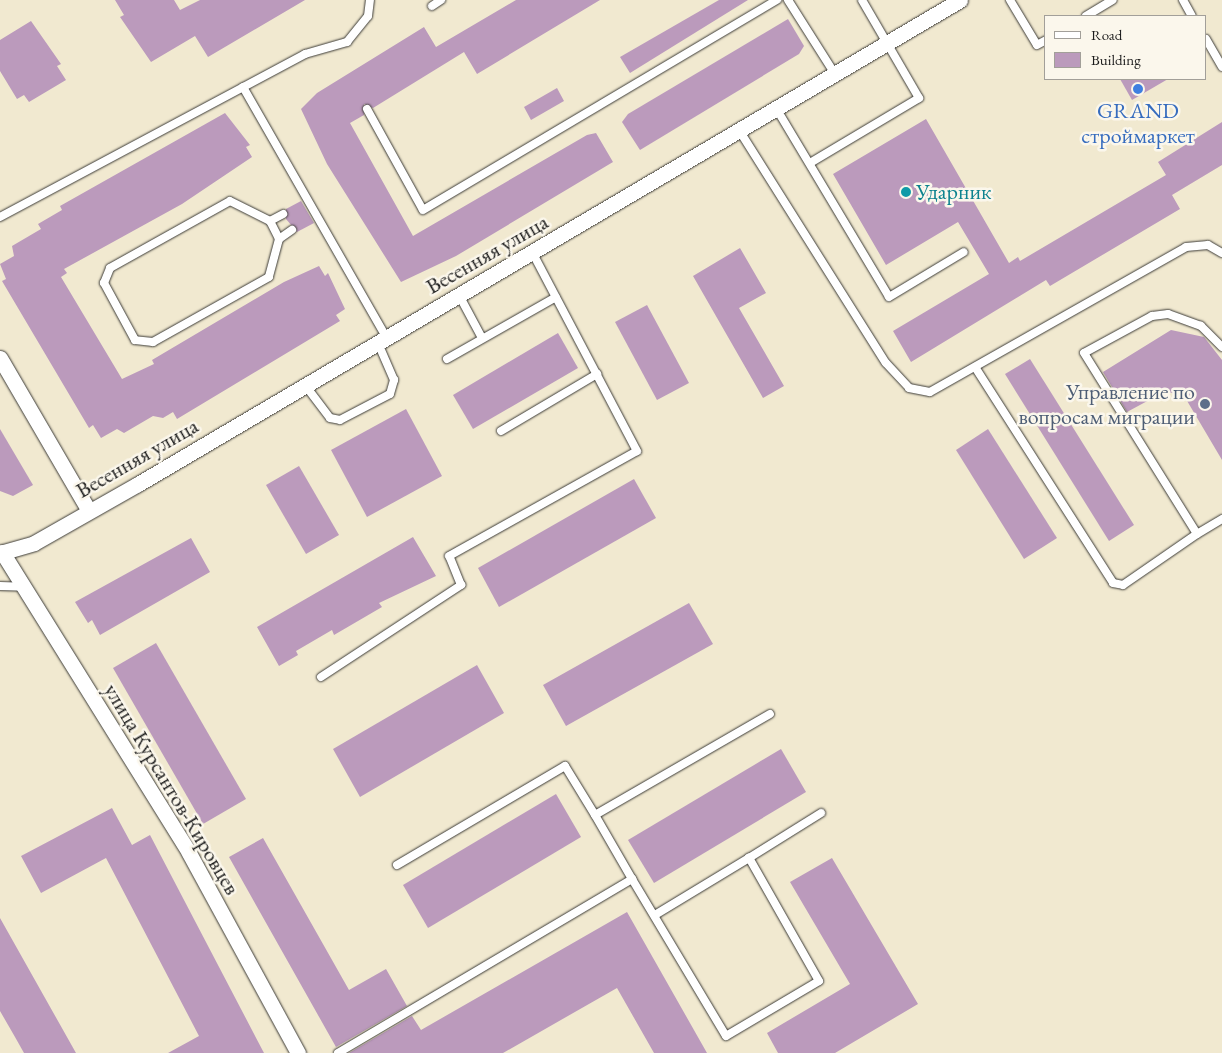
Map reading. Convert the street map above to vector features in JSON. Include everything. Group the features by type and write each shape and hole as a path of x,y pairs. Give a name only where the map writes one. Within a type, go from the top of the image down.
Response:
{"street":[{"name":"Весенняя улица","path":"34,543 960,0"},
{"path":"0,358 89,511"},
{"name":"улица Курсантов-Кировцев","path":"34,543 1,552 26,588 189,853 298,1053"}],"lane":[{"path":"0,217 305,54 347,42 368,16 370,0"},
{"path":"432,6 441,0"},
{"path":"366,109 423,210 777,0"},
{"path":"788,0 834,74"},
{"path":"810,164 919,98 862,0"},
{"path":"1010,0 1037,45 1044,41"},
{"path":"1088,15 1113,0"},
{"path":"1183,0 1191,15"},
{"path":"1207,41 1222,68"},
{"path":"243,87 382,340 394,380 390,394 340,420 330,418 305,385"},
{"path":"776,108 889,298 964,252"},
{"path":"739,130 886,362 908,388 930,392 1186,247 1208,245 1222,253"},
{"path":"279,239 270,221 230,201 110,268 104,283 135,340 153,342 269,277 279,239 292,230"},
{"path":"270,221 283,214"},
{"path":"321,677 461,585 449,556 638,451 532,252"},
{"path":"459,295 482,338"},
{"path":"447,359 556,296"},
{"path":"1197,534 1084,353 1152,316 1168,314 1201,326 1222,347"},
{"path":"975,367 1113,583 1123,585 1222,518"},
{"path":"501,430 597,374"},
{"path":"0,586 26,588"},
{"path":"595,815 770,714"},
{"path":"397,864 565,766 726,1036 819,981 749,858"},
{"path":"655,916 821,813"},
{"path":"338,1053 632,879"}],"building":[{"path":"115,0 174,0 180,10 200,0 305,0 208,57 195,36 151,62 120,17 124,15"},
{"path":"516,0 600,0 477,74 464,52 373,108 364,104 364,115 350,123 413,236 587,135 596,133 613,162 456,256 401,282 327,164 301,109 317,93 424,27 436,47"},
{"path":"719,0 748,0 630,73 620,57"},
{"path":"788,19 804,46 799,54 640,150 622,122 628,114"},
{"path":"31,21 61,64 57,66 66,80 29,102 24,95 17,99 0,71 0,40"},
{"name":"GRAND строймаркет","path":"1121,80 1166,80 1132,100"},
{"path":"557,88 564,101 531,120 524,107"},
{"path":"225,113 250,145 246,147 252,157 182,204 64,269 67,273 61,277 122,379 154,364 152,360 284,282 319,266 325,276 328,273 345,309 336,315 340,321 177,419 173,412 163,418 153,416 124,433 117,429 101,438 93,425 89,428 2,281 6,279 0,264 14,256 12,246 41,229 38,224 62,210 60,206"},
{"path":"926,119 1009,263 1018,257 1020,261 1166,175 1158,162 1222,122 1222,165 1172,195 1180,209 1050,286 1046,280 911,362 893,331 989,274 958,222 886,265 833,174"},
{"path":"301,201 314,223 297,232 286,219 286,209"},
{"path":"740,248 766,293 739,308 784,386 763,398 693,276"},
{"path":"647,305 689,383 657,400 615,322"},
{"name":"Управление по вопросам миграции","path":"1171,330 1204,337 1222,360 1222,460 1183,394 1164,392 1127,412 1103,372"},
{"path":"558,333 578,368 473,429 453,395"},
{"path":"1030,359 1134,525 1109,541 1005,374"},
{"path":"406,409 442,476 367,517 331,450"},
{"path":"0,429 33,485 13,496 0,491"},
{"path":"988,429 1057,538 1024,559 956,450"},
{"path":"299,466 339,535 306,554 266,485"},
{"path":"634,479 656,518 499,607 478,568"},
{"path":"413,537 436,576 379,603 382,607 334,635 332,630 296,651 298,655 279,666 257,627"},
{"path":"191,538 210,572 100,635 92,620 88,623 75,602"},
{"path":"689,603 713,644 566,726 543,685"},
{"path":"156,643 246,799 203,824 113,668"},
{"path":"477,665 504,713 360,797 333,749"},
{"path":"781,749 806,792 654,883 628,840"},
{"path":"556,794 581,837 428,928 403,885"},
{"path":"112,808 132,845 150,835 264,1053 168,1053 199,1036 106,858 41,893 21,856"},
{"path":"263,838 349,990 386,969 407,1006 336,1047 229,857"},
{"path":"832,858 918,1004 835,1053 778,1053 767,1033 850,984 790,882"},
{"path":"627,912 707,1053 654,1053 617,988 503,1053 349,1053 412,1016 421,1030"},
{"path":"0,918 76,1053 24,1053 0,1011"}],"place":[{"name":"GRAND строймаркет","path":"1138,89"},
{"name":"Ударник","path":"906,192"},
{"name":"Управление по вопросам миграции","path":"1205,404"}]}
